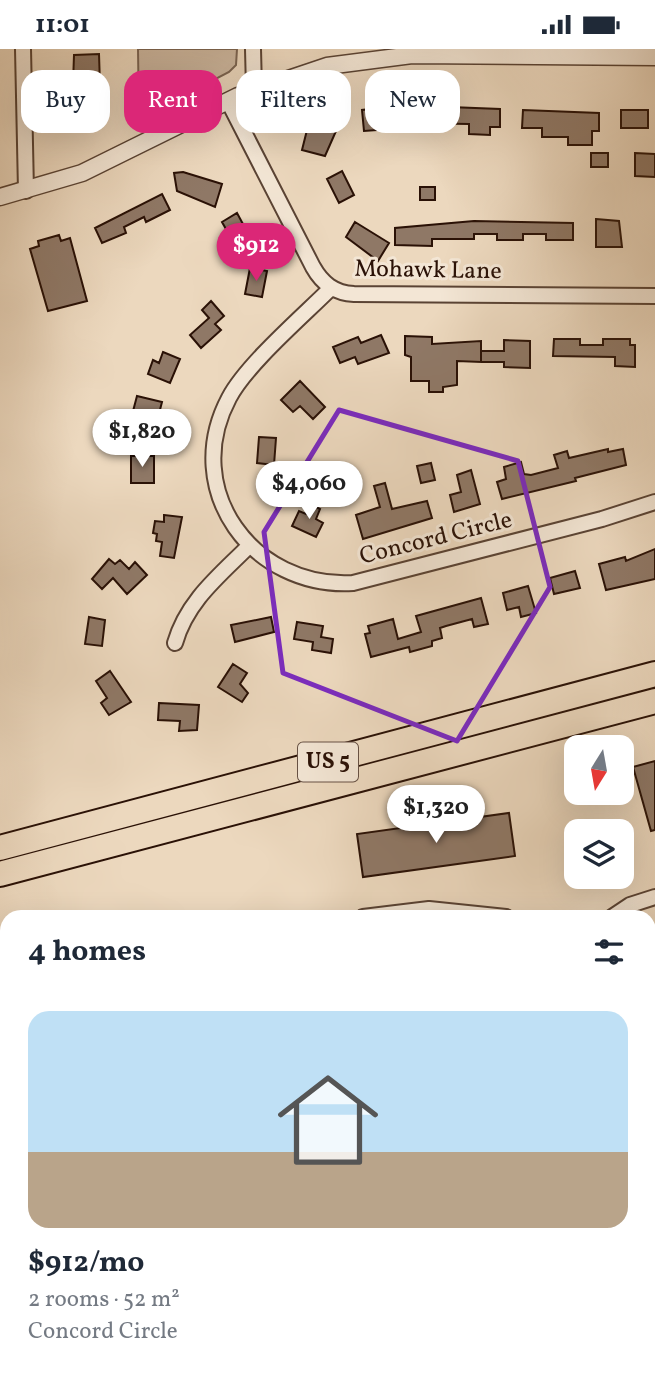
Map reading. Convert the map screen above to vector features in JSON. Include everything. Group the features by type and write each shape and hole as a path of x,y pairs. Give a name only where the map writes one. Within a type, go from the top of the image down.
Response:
{"highway":[{"name":"US 5","path":"0,848 655,674"},
{"name":"US 5","path":"0,874 655,701"}],"street":[{"path":"23,49 26,191"},
{"path":"253,49 254,70"},
{"path":"307,70 367,58 477,52 655,57"},
{"path":"0,197 26,191 106,163 236,97"},
{"name":"Mohawk Lane","path":"228,101 313,267 331,288 354,294 655,296"},
{"name":"Concord Circle","path":"331,288 242,380 229,398 218,424 214,451 215,483 230,519 249,546 272,563 303,577 326,583 354,583 589,523 655,502"},
{"path":"176,643 185,615 194,602 249,546"},
{"path":"622,910 655,897"},
{"path":"421,910 439,910"}],"highlighted area":[{"path":"339,410 518,461 550,587 457,741 283,673 264,532"}],"shaded area":[{"path":"138,49 237,49 236,65 222,76 222,70 138,70"}],"building":[{"path":"99,54 100,70 73,70 74,55"},
{"path":"460,107 500,109 500,127 490,127 490,135 469,134 469,124 460,124"},
{"path":"362,110 365,110 365,131 364,131"},
{"path":"523,110 599,113 599,131 592,131 592,145 568,145 568,137 542,137 542,128 522,128"},
{"path":"621,110 648,110 648,128 621,128"},
{"path":"306,133 335,133 325,156 302,150"},
{"path":"591,153 608,153 608,167 591,167"},
{"path":"635,153 655,154 655,177 635,176"},
{"path":"342,171 354,195 339,203 327,179"},
{"path":"183,172 222,184 215,207 177,191 174,173"},
{"path":"420,187 435,187 435,200 420,200"},
{"path":"162,194 170,210 146,222 144,217 124,227 126,233 102,243 95,228"},
{"path":"237,213 250,237 235,245 222,222"},
{"path":"596,219 619,221 622,247 596,247"},
{"path":"474,221 573,223 573,240 546,240 546,234 523,234 523,240 497,240 497,234 474,234 474,239 432,239 432,246 395,245 395,228"},
{"path":"355,222 389,243 378,261 346,237"},
{"path":"59,235 61,241 70,238 87,301 48,311 30,249 39,246 38,241"},
{"path":"250,268 267,271 262,297 245,294"},
{"path":"211,301 224,316 215,324 221,330 201,348 190,335 209,318 202,310"},
{"path":"381,335 389,353 358,364 355,357 340,363 333,347 358,337 361,343"},
{"path":"405,336 432,337 432,344 481,341 481,362 457,361 457,385 443,387 443,392 429,392 429,381 411,381 411,357 405,355"},
{"path":"554,339 580,339 580,345 603,345 603,339 630,339 630,345 635,345 635,367 615,366 615,357 553,356"},
{"path":"504,340 530,341 530,368 504,367 504,362 481,362 481,351 504,351"},
{"path":"163,352 180,359 170,383 148,374 153,360 159,363"},
{"path":"300,381 325,407 313,419 300,406 293,412 281,400"},
{"path":"137,396 162,402 155,429 143,426 140,438 127,434"},
{"path":"259,437 276,438 274,465 257,463"},
{"path":"608,449 608,452 623,449 626,465 575,478 576,481 502,499 497,482 506,479 504,467 521,462 524,474 531,475 558,468 554,455 567,451 569,458"},
{"path":"131,456 154,456 154,483 131,483"},
{"path":"431,463 435,480 421,483 417,466"},
{"path":"471,470 480,504 454,512 450,495 461,492 457,475"},
{"path":"385,483 392,509 427,501 432,518 363,539 356,515 380,507 374,486"},
{"path":"310,504 320,509 316,519 323,523 316,537 292,526 299,511 306,514"},
{"path":"164,515 182,517 174,558 160,556 162,542 156,541 157,534 153,533 155,521 164,522"},
{"path":"655,549 655,579 606,590 599,564 625,557 626,561"},
{"path":"109,559 115,564 120,560 129,569 135,562 147,575 127,594 113,578 102,589 92,579"},
{"path":"575,571 580,588 554,594 550,578"},
{"path":"528,586 536,613 521,617 519,607 507,610 503,593"},
{"path":"481,598 488,624 474,627 472,619 446,626 440,628 442,638 432,641 432,646 410,652 409,647 371,657 365,634 370,633 368,626 393,619 398,639 421,632 416,616"},
{"path":"89,617 105,620 102,646 85,644"},
{"path":"271,617 274,632 235,642 231,625"},
{"path":"297,622 323,626 321,637 333,639 331,653 312,650 313,642 294,639"},
{"path":"233,664 247,673 240,684 248,693 242,702 218,687"},
{"path":"110,671 131,702 109,715 101,703 107,698 96,681"},
{"path":"159,703 199,705 197,730 179,731 180,721 158,720"},
{"path":"655,761 655,830 651,831 634,767"},
{"path":"509,813 515,856 363,877 357,834"}]}
